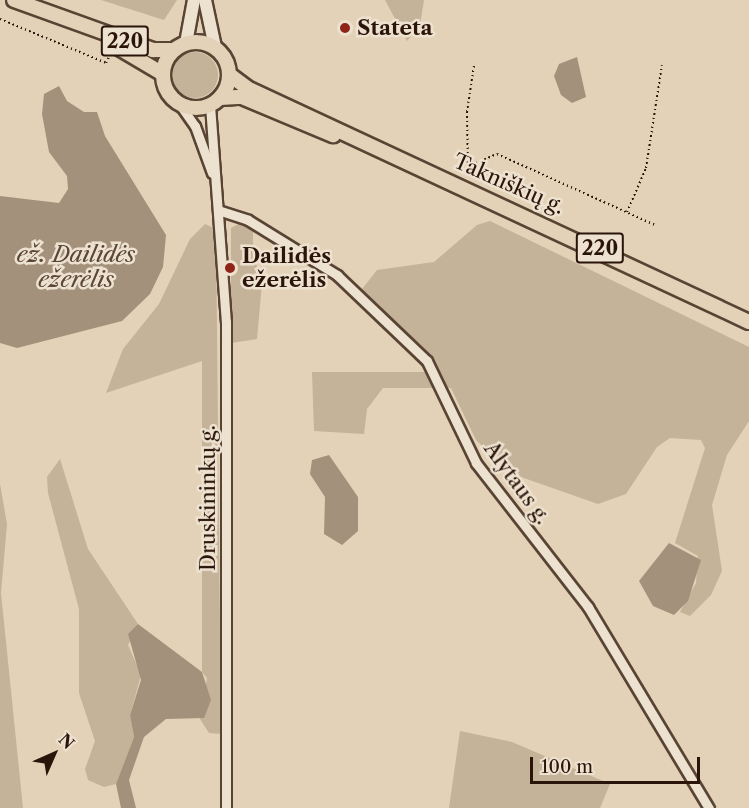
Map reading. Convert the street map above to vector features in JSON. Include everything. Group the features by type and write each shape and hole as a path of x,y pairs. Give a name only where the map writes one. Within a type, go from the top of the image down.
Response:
{"main road":[{"name":"220","path":"14,0 77,26 153,50 173,50 186,43"},
{"path":"194,0 186,43 215,47"},
{"path":"205,0 215,47 230,75 215,102"},
{"name":"220","path":"77,26 163,74 178,102 215,102 242,97 380,151"},
{"name":"220","path":"163,74 173,50"},
{"name":"220","path":"230,75 380,151"},
{"name":"Takniškių g.","path":"380,151 749,321"}],"street":[{"path":"178,102 195,126 218,189"},
{"path":"215,102 218,189"},
{"name":"Druskininkų g.","path":"218,189 221,211 226,808"},
{"name":"Alytaus g.","path":"221,211 248,220 337,275 427,361 476,463 588,607 709,808"}],"path":[{"path":"0,19 106,63"},
{"path":"464,188 471,165 467,112 474,65"},
{"path":"627,212 646,168 662,65"},
{"path":"471,165 497,154 657,226"}],"shaded area":[{"path":"101,0 177,0 164,20"},
{"path":"385,0 424,0 420,25 407,41"},
{"path":"195,52 204,53 212,58 217,66 217,84 212,92 204,97 195,98 186,97 178,92 173,84 172,75 173,66 178,58 186,53"},
{"path":"490,221 749,347 749,421 727,455 712,505 722,571 711,595 690,616 680,612 696,583 698,556 675,543 705,448 701,440 670,438 657,447 626,494 598,504 521,477 501,464 476,440 451,388 383,388 367,409 364,434 314,431 312,372 427,372 355,298 377,270 434,262 477,225"},
{"path":"242,222 253,227 253,254 262,283 257,339 231,343 231,228"},
{"path":"205,224 216,229 221,734 209,733 200,719 207,678 202,672 202,361 106,393 123,349 159,304 190,239"},
{"path":"60,459 88,549 138,624 128,645 141,675 130,715 134,737 116,784 104,787 88,780 85,769 95,741 79,693 79,609 48,493 47,477"},
{"path":"0,484 7,524 1,593 23,808 0,808"},
{"path":"460,731 512,742 610,784 600,808 449,808"}],"water":[{"path":"577,57 586,97 572,103 561,95 554,76 559,64"},
{"name":"ež. Dailidės ežerėlis","path":"59,86 67,101 84,112 97,112 105,136 166,235 163,267 150,294 122,321 17,348 0,343 0,196 59,203 68,189 67,176 49,152 42,114 44,94"},
{"path":"329,455 358,497 358,531 342,545 324,534 325,497 310,474 312,460"},
{"path":"669,543 701,560 688,601 674,615 653,606 639,581"},
{"path":"138,624 202,672 211,700 204,718 166,719 144,737 129,780 136,808 121,808 116,784 134,737 130,715 141,680 128,634"}],"place":[{"name":"Stateta","path":"345,28"},
{"name":"Dailidės ežerėlis","path":"230,268"}]}
